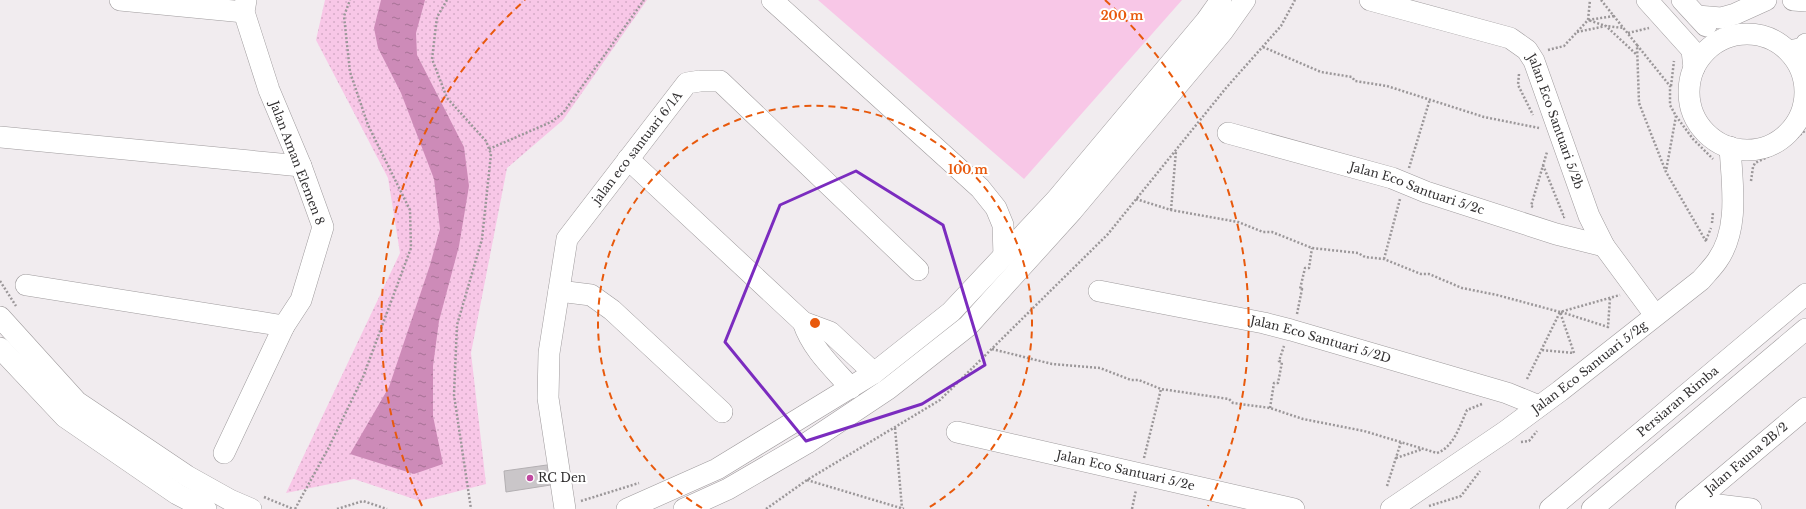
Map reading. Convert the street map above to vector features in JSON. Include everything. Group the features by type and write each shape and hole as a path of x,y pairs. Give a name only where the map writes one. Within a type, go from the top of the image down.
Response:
{"street":[{"path":"120,0 245,6"},
{"path":"772,0 980,188 996,208 1003,225 1004,256"},
{"path":"627,509 717,469 851,388 874,373 951,312 1062,194 1206,21 1221,0"},
{"path":"684,509 728,488 807,443 888,390 968,326 1077,205 1223,31 1245,0"},
{"name":"Jalan Eco Santuari 5/2b","path":"1370,0 1510,38 1526,50 1534,61 1589,216 1604,246 1655,315"},
{"path":"1647,0 1692,50 1694,68"},
{"path":"1682,0 1719,41"},
{"path":"1697,16 1721,18 1766,0"},
{"path":"1793,0 1806,2"},
{"name":"Jalan Aman Elemen 8","path":"224,453 284,326 300,300 323,227 301,166 269,90 245,6"},
{"path":"1756,34 1774,40 1800,58 1805,85 1805,103 1798,121 1785,136 1768,146 1739,148 1712,138 1699,124 1691,106 1689,87 1694,68 1704,52 1719,41 1737,35 1756,34"},
{"name":"jalan eco santuari 6/1A","path":"564,508 548,398 549,353 567,240 687,83 700,81 720,81 918,270"},
{"name":"Jalan Eco Santuari 5/2c","path":"1228,133 1392,178 1433,194 1556,234 1604,246"},
{"path":"0,137 301,166"},
{"path":"1732,186 1739,148"},
{"path":"628,159 803,322 830,332 874,373"},
{"name":"Jalan Eco Santuari 5/2g","path":"1391,509 1506,431 1560,391 1701,280 1717,261 1725,245 1732,219 1732,186"},
{"path":"26,285 284,326"},
{"path":"559,291 591,295 612,310 722,412"},
{"name":"Jalan Eco Santuari 5/2D","path":"1099,292 1264,323 1323,338 1502,392 1538,406"},
{"name":"Persiaran Rimba","path":"1550,509 1806,294"},
{"path":"8,312 77,402 187,476 230,500 254,502"},
{"path":"803,322 808,337 818,351 851,388"},
{"path":"1592,509 1806,329"},
{"path":"0,348 65,416 177,494 206,509"},
{"name":"Jalan Fauna 2B/2","path":"1690,506 1806,408"},
{"name":"Jalan Eco Santuari 5/2e","path":"958,432 1294,509"},
{"path":"1690,506 1751,509"}],"path":[{"path":"254,502 294,509 329,448 363,377 410,248 410,210 368,125 350,72 344,16 350,0"},
{"path":"447,0 437,17 432,59 447,98 486,141 491,154 482,239 457,325 454,395 471,509"},
{"path":"489,149 551,122 562,113 644,0"},
{"path":"766,509 807,480 940,400 1108,234 1226,88 1281,26 1295,0"},
{"path":"1602,0 1670,86"},
{"path":"1615,16 1588,20 1606,26 1624,28"},
{"path":"1576,32 1606,26"},
{"path":"1606,26 1637,55"},
{"path":"1637,44 1638,103 1666,172 1717,261"},
{"path":"1263,47 1321,72 1352,77 1355,80 1387,86 1484,117 1540,128"},
{"path":"1676,54 1670,86 1670,104 1676,116 1693,139 1711,156 1716,163"},
{"path":"1666,172 1676,116"},
{"path":"1732,186 1750,188 1752,167 1755,163 1780,151 1806,130"},
{"path":"1171,210 1176,149"},
{"path":"1537,208 1531,206 1543,165 1564,217 1558,215"},
{"path":"1136,199 1171,210 1238,222 1263,232 1272,232 1312,248 1358,253 1366,257 1384,259 1421,274 1429,274 1462,288 1497,295 1608,327 1610,298"},
{"path":"1706,241 1711,228 1714,206"},
{"path":"0,281 8,312"},
{"path":"1527,379 1560,312 1626,294 1635,287"},
{"path":"1542,350 1574,353 1560,312"},
{"path":"992,349 1052,364 1100,368 1131,380 1139,380 1161,388 1229,399 1233,403 1270,408 1303,419 1364,431 1437,453 1445,450 1451,443 1467,410 1500,398 1502,392"},
{"path":"1132,509 1161,388"},
{"path":"807,480 903,509 895,428"},
{"path":"1387,486 1401,442"},
{"path":"1396,458 1423,449"},
{"path":"564,508 646,481"},
{"path":"337,509 363,501 387,509"}],"highlighted area":[{"path":"856,171 943,225 985,365 922,404 806,441 725,342 780,205"}],"shaded area":[{"path":"325,0 647,0 563,120 507,168 471,353 486,484 420,501 354,479 286,493 400,253 388,178 316,40"},
{"path":"818,0 1182,0 1024,179"}],"water":[{"path":"381,0 425,0 416,33 417,55 464,147 469,186 459,246 439,321 433,366 433,416 443,464 414,474 350,454 389,387 430,265 440,229 434,179 401,93 378,48 374,28"}],"building":[{"name":"RC Den","path":"554,464 557,484 506,492 504,471"}],"place":[{"name":"RC Den","path":"530,478"}]}
